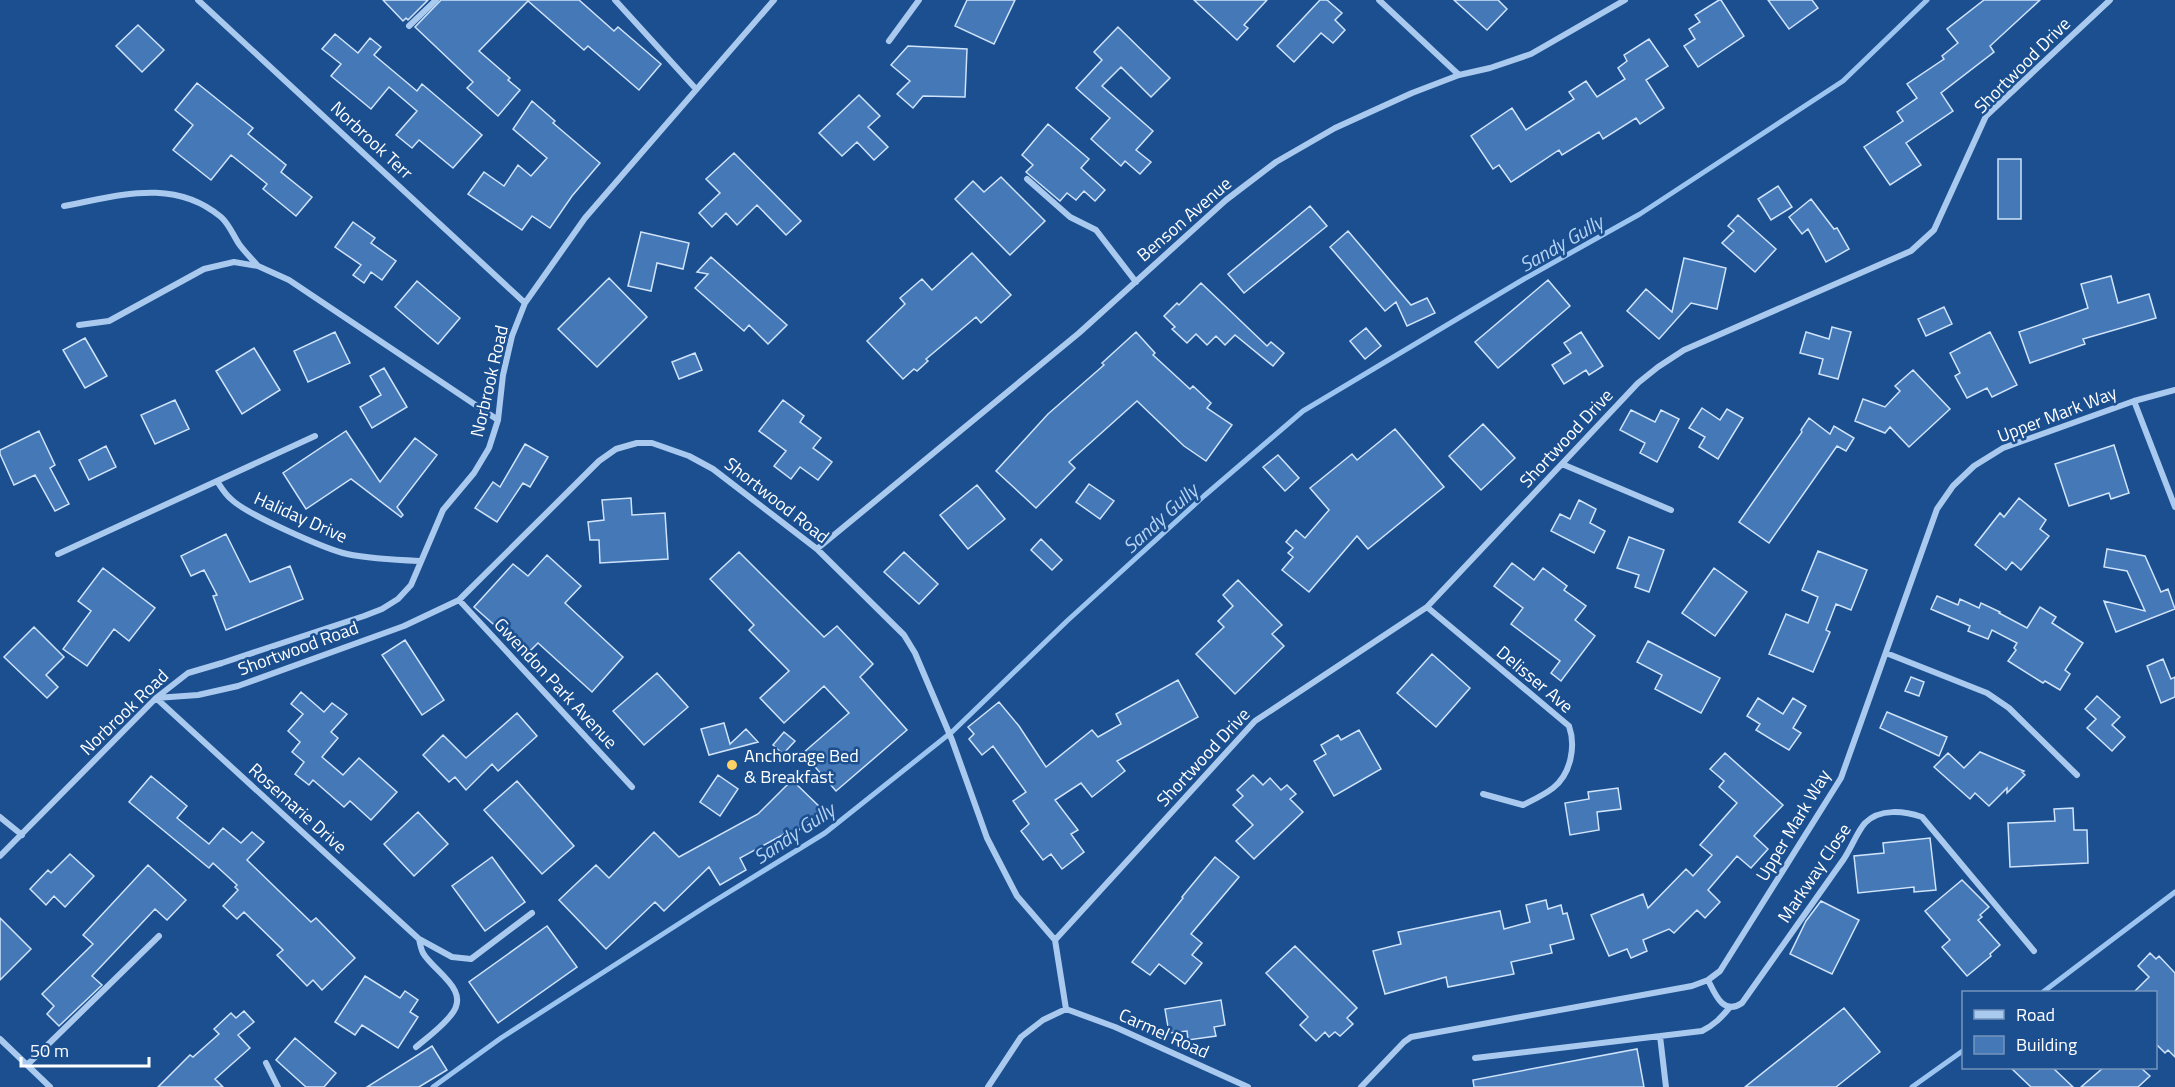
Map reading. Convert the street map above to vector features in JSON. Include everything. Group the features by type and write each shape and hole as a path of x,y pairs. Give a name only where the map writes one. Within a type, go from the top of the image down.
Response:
{"street":[{"name":"Norbrook Terr","path":"198,0 525,303"},
{"path":"409,26 436,0"},
{"path":"615,0 696,89"},
{"name":"Norbrook Road","path":"0,856 156,698 188,673 382,609 398,599 411,585 443,510 474,472 489,448 498,420 505,366 512,336 525,303 585,218 774,0"},
{"path":"889,41 919,0"},
{"path":"1379,0 1460,75"},
{"name":"Benson Avenue","path":"817,549 1078,333 1226,200 1276,162 1335,128 1460,75 1491,68 1531,54 1625,0"},
{"name":"Shortwood Drive","path":"1055,940 1255,721 1427,607 1638,383 1684,350 1911,251 1934,230 1986,116 2110,0"},
{"path":"1027,179 1070,217 1096,230 1136,282"},
{"path":"64,206 122,195 155,192 176,194 200,202 222,218 232,230 239,244 258,266"},
{"path":"79,325 109,321 204,269 234,262 258,266 289,280 498,420"},
{"name":"Upper Mark Way","path":"1361,1087 1411,1037 1692,986 1707,980 1720,970 1730,958 1841,778 1938,509 1953,486 1974,466 2003,448 2134,401 2175,390"},
{"path":"2134,401 2175,507"},
{"path":"58,554 315,436"},
{"name":"Shortwood Road","path":"156,698 198,696 238,686 404,626 459,600 599,461 616,449 637,443 652,443 689,456 713,469 817,549 904,635 915,653 952,740 987,838 1017,896 1055,940"},
{"path":"1562,464 1671,510"},
{"name":"Haliday Drive","path":"217,481 231,499 247,511 345,554 420,561"},
{"name":"Gwendon Park Avenue","path":"459,600 632,787"},
{"name":"Delisser Ave","path":"1427,607 1569,726 1572,752 1567,770 1555,787 1523,805 1483,794"},
{"path":"1886,653 1987,693 2009,708 2077,775"},
{"name":"Rosemarie Drive","path":"156,698 419,939"},
{"name":"Markway Close","path":"1475,1058 1702,1031 1719,1021 1730,1008 1742,1003 1847,855 1865,823 1892,811 1907,812 1922,817 2034,951"},
{"path":"0,817 22,835"},
{"path":"419,939 452,957 471,959 532,913"},
{"path":"27,1065 159,936"},
{"path":"416,1047 452,1014 457,1004 456,993 450,981 422,952 419,939"},
{"path":"988,1087 1021,1036 1043,1020 1066,1009 1055,940"},
{"path":"1707,980 1719,1001 1730,1008"},
{"name":"Carmel Road","path":"1066,1009 1115,1028 1248,1087"},
{"path":"1660,1036 1666,1087"},
{"path":"0,1039 50,1087"},
{"path":"266,1063 278,1087"}],"building":[{"path":"383,0 428,0 408,20 406,18 403,21"},
{"path":"441,0 579,0 614,31 618,27 661,64 639,90 588,46 584,50 528,1 479,51 510,78 508,80 520,90 498,116 467,88 473,82 415,27"},
{"path":"967,0 1015,0 994,44 955,26"},
{"path":"1194,0 1267,0 1244,25 1248,28 1237,40"},
{"path":"1320,0 1327,0 1342,13 1335,20 1345,30 1333,43 1321,33 1294,62 1277,46"},
{"path":"1454,0 1498,0 1507,9 1487,30"},
{"path":"1719,0 1744,36 1698,67 1684,46 1695,39 1689,29 1700,22 1695,15"},
{"path":"1768,0 1812,0 1818,8 1789,29"},
{"path":"1984,0 2040,0 1990,46 1994,52 1941,93 1953,111 1906,143 1921,165 1890,185 1864,147 1903,121 1897,112 1917,98 1907,84 1944,59 1942,56 1958,43 1947,29"},
{"path":"138,25 164,50 142,72 116,46"},
{"path":"1118,27 1170,78 1151,97 1121,67 1102,86 1153,131 1136,150 1151,162 1140,174 1125,161 1121,166 1091,139 1110,118 1076,88 1102,60 1094,52"},
{"path":"335,34 358,53 370,38 381,47 374,55 417,91 422,84 482,135 453,168 419,140 412,148 396,135 417,111 389,87 371,109 331,76 341,64 322,49"},
{"path":"1649,39 1668,66 1646,80 1664,108 1640,124 1636,118 1603,139 1599,132 1562,155 1559,150 1511,182 1499,165 1493,169 1471,136 1512,108 1526,130 1574,99 1569,92 1586,81 1597,97 1625,79 1618,68 1627,61 1624,55"},
{"path":"908,46 967,49 965,97 923,96 913,108 897,94 910,81 891,65"},
{"path":"197,83 253,128 248,134 286,165 281,172 312,197 296,216 263,189 267,184 231,155 211,180 173,150 193,125 175,110"},
{"path":"859,95 880,116 868,127 888,147 874,160 857,142 842,156 819,133"},
{"path":"532,101 555,121 553,123 600,163 572,196 550,228 532,216 522,230 468,194 484,172 504,186 518,165 531,176 547,158 513,129"},
{"path":"1048,124 1089,159 1081,168 1105,190 1095,201 1084,191 1076,200 1067,193 1060,201 1026,172 1033,165 1022,155"},
{"path":"734,153 801,221 786,235 757,205 737,225 726,213 712,227 699,213 720,193 706,179"},
{"path":"1998,159 2021,159 2021,219 1998,219"},
{"path":"1001,177 1045,221 1010,255 955,199 973,181 984,192"},
{"path":"1778,186 1792,207 1771,220 1758,199"},
{"path":"1811,199 1834,229 1837,228 1849,249 1826,262 1808,229 1802,234 1789,217"},
{"path":"1310,206 1327,226 1244,293 1228,274"},
{"path":"1738,215 1776,249 1755,272 1722,243 1734,231 1728,226"},
{"path":"353,222 375,238 371,243 396,261 382,280 371,272 364,283 353,275 361,265 335,247"},
{"path":"1348,231 1411,305 1427,298 1435,313 1407,326 1396,302 1385,311 1330,247"},
{"path":"641,232 689,243 683,269 657,263 651,291 628,286"},
{"path":"972,253 1011,295 981,323 976,317 926,359 928,361 917,371 914,369 903,379 867,341 905,304 900,298 922,279 932,290"},
{"path":"711,257 787,325 768,344 749,325 744,331 695,288 708,274 697,272"},
{"path":"1684,258 1726,268 1717,309 1691,303 1659,339 1627,311 1646,289 1672,312"},
{"path":"2111,276 2118,303 2149,294 2156,318 2083,339 2085,344 2030,363 2019,332 2088,308 2081,284"},
{"path":"609,278 647,317 597,367 558,329"},
{"path":"1548,280 1570,306 1498,368 1475,342"},
{"path":"417,281 460,318 438,344 395,307"},
{"path":"1201,283 1267,346 1271,342 1284,353 1273,366 1235,335 1225,345 1216,336 1207,345 1196,334 1187,343 1172,329 1175,327 1164,316"},
{"path":"1944,307 1952,324 1926,336 1918,319"},
{"path":"1832,327 1851,332 1838,379 1819,374 1823,359 1800,353 1806,332 1829,339"},
{"path":"1366,328 1381,346 1365,359 1350,341"},
{"path":"335,332 350,363 308,382 294,351"},
{"path":"1136,332 1155,353 1153,355 1190,389 1193,386 1211,403 1207,408 1232,425 1206,461 1184,446 1137,401 1069,462 1075,468 1036,508 996,471 1048,414 1104,365 1102,363"},
{"path":"1581,332 1603,366 1589,375 1586,370 1564,384 1552,365 1571,353 1564,343"},
{"path":"1990,332 2017,385 1992,397 1987,388 1967,398 1955,376 1960,373 1950,353"},
{"path":"85,338 107,376 85,388 63,350"},
{"path":"254,348 280,390 242,414 216,371"},
{"path":"695,353 702,370 679,379 672,362"},
{"path":"384,368 407,407 372,428 360,407 381,395 370,376"},
{"path":"1913,370 1950,409 1909,447 1890,427 1885,433 1855,421 1863,399 1885,407 1900,391 1895,386"},
{"path":"175,400 189,429 155,444 141,415"},
{"path":"783,400 804,416 800,422 821,438 813,448 832,462 818,480 800,467 791,479 774,466 786,451 759,431"},
{"path":"1702,408 1720,420 1727,409 1743,418 1718,459 1699,447 1705,437 1689,428"},
{"path":"1631,410 1655,422 1661,410 1679,419 1657,462 1640,453 1645,443 1620,430"},
{"path":"1809,418 1830,434 1834,426 1854,438 1846,451 1837,446 1769,543 1739,522 1802,432"},
{"path":"1483,424 1515,458 1481,490 1449,456"},
{"path":"1395,429 1444,487 1368,549 1357,536 1309,592 1282,570 1293,557 1288,553 1293,548 1286,542 1296,530 1305,538 1329,510 1310,488 1352,454 1357,460"},
{"path":"39,431 55,465 50,468 69,504 55,511 35,475 14,485 0,454 0,450"},
{"path":"346,431 380,482 415,438 437,455 397,507 403,515 401,517 351,479 306,509 283,473"},
{"path":"525,444 548,457 530,487 523,483 497,522 475,508 493,482 500,487"},
{"path":"2114,445 2129,493 2111,499 2109,493 2069,506 2055,464"},
{"path":"106,446 116,467 89,480 79,460"},
{"path":"1278,455 1299,478 1285,491 1263,467"},
{"path":"1089,484 1114,501 1100,519 1076,502"},
{"path":"977,485 1005,519 968,549 940,515"},
{"path":"631,498 632,515 665,513 668,559 600,563 599,540 590,540 588,522 604,520 602,500"},
{"path":"2019,498 2046,520 2040,529 2049,536 2021,570 2012,562 2006,570 1975,545 2000,513 2004,517"},
{"path":"1579,500 1596,509 1590,523 1605,531 1594,553 1551,531 1560,514 1570,519"},
{"path":"226,534 250,582 290,566 303,599 226,630 213,596 217,595 204,570 191,576 181,556"},
{"path":"1629,537 1664,550 1649,592 1635,587 1639,575 1617,568"},
{"path":"1041,539 1062,560 1052,570 1031,550"},
{"path":"2107,549 2145,556 2161,592 2168,589 2175,609 2116,632 2104,601 2145,611 2127,571 2104,567"},
{"path":"1818,551 1867,570 1851,610 1836,604 1826,630 1830,632 1813,672 1769,654 1786,614 1808,623 1818,597 1802,590"},
{"path":"739,552 824,637 837,626 873,664 860,677 907,730 836,791 803,753 849,713 824,686 784,723 760,698 789,671 749,630 754,625 710,579"},
{"path":"904,552 938,584 919,604 884,572"},
{"path":"547,555 581,586 565,603 623,657 592,692 538,643 527,654 474,607 513,564 528,576"},
{"path":"1512,563 1534,580 1543,568 1567,586 1564,590 1586,606 1575,620 1595,636 1561,681 1551,673 1560,661 1511,624 1523,608 1494,586"},
{"path":"103,568 155,608 129,641 114,629 87,666 63,649 91,611 78,601"},
{"path":"1714,568 1747,592 1715,636 1682,613"},
{"path":"1238,580 1282,625 1272,634 1284,646 1235,694 1196,654 1224,627 1218,621 1233,606 1223,595"},
{"path":"1937,596 1958,605 1960,599 1979,608 1981,603 2027,628 2040,607 2056,617 2052,623 2083,643 2065,670 2070,674 2060,690 2045,681 2043,683 2008,661 2016,650 2014,648 2017,643 1992,630 1988,639 1968,631 1970,626 1931,609"},
{"path":"34,627 64,657 46,675 58,687 47,698 4,657"},
{"path":"405,640 444,700 422,715 382,655"},
{"path":"1648,641 1720,678 1701,713 1655,689 1662,675 1637,662"},
{"path":"1432,654 1470,688 1436,727 1397,693"},
{"path":"2163,659 2171,679 2175,677 2175,697 2161,703 2147,666"},
{"path":"657,673 688,707 644,745 613,711"},
{"path":"1911,677 1924,682 1919,696 1905,691"},
{"path":"1178,680 1198,717 1117,761 1125,771 1092,797 1081,783 1055,800 1078,830 1071,834 1084,852 1062,869 1051,854 1043,860 1021,831 1029,824 1013,801 1026,792 993,746 982,755 969,739 974,734 968,727 999,702 1019,726 1046,767 1092,730 1098,737 1121,724 1116,714"},
{"path":"301,692 324,712 332,703 347,714 331,732 338,738 322,757 343,775 359,758 397,792 371,820 350,801 344,807 313,780 309,785 295,774 304,762 292,752 300,742 288,731 303,714 291,704"},
{"path":"2097,696 2120,717 2112,725 2125,737 2112,751 2087,728 2096,719 2085,709"},
{"path":"1758,698 1783,714 1793,698 1806,706 1793,728 1801,733 1789,750 1756,730 1760,724 1747,716"},
{"path":"1887,712 1947,737 1939,756 1880,728"},
{"path":"517,713 537,736 498,771 492,764 466,790 455,777 449,782 423,755 443,735 466,758"},
{"path":"724,723 730,744 746,729 758,742 709,755 701,729"},
{"path":"1359,730 1381,769 1334,796 1314,761 1326,754 1321,745 1338,735 1341,740"},
{"path":"784,732 795,741 783,754 773,745"},
{"path":"1980,752 2024,771 2022,772 2025,775 2007,793 2007,788 1989,806 1975,793 1970,799 1934,767 1948,753 1964,768"},
{"path":"1725,753 1783,805 1754,836 1768,849 1751,868 1737,856 1708,890 1720,902 1705,918 1697,910 1674,933 1669,929 1643,940 1647,951 1631,958 1627,949 1609,956 1591,915 1643,894 1648,908 1686,869 1693,876 1712,855 1700,845 1737,803 1719,787 1724,781 1710,769"},
{"path":"718,775 738,789 720,816 700,802"},
{"path":"1253,775 1263,785 1270,778 1281,790 1287,785 1296,794 1290,799 1303,812 1254,859 1236,841 1253,825 1233,805 1243,796 1237,790"},
{"path":"151,776 187,806 177,818 209,844 223,828 241,843 252,832 264,842 247,860 311,922 316,918 355,958 322,990 313,980 307,986 277,955 283,950 244,912 237,919 223,906 238,890 235,887 237,885 213,863 209,868 129,802"},
{"path":"792,780 825,812 817,812 793,836 788,832 740,858 746,870 720,885 709,867 664,911 655,902 606,949 559,900 596,865 609,878 654,832 679,857 758,814"},
{"path":"517,781 574,846 542,874 484,810"},
{"path":"1618,788 1621,809 1597,812 1599,830 1570,835 1565,803 1589,799 1588,792"},
{"path":"2073,808 2074,830 2087,830 2088,863 2010,867 2008,823 2055,821 2054,809"},
{"path":"418,812 448,844 414,876 384,844"},
{"path":"1930,838 1936,890 1914,892 1914,887 1858,893 1854,856 1884,853 1883,843"},
{"path":"70,854 94,876 65,907 54,896 46,905 30,889 48,870 51,873"},
{"path":"492,857 525,902 485,931 452,886"},
{"path":"1215,857 1239,877 1191,934 1202,943 1192,955 1202,963 1185,984 1159,964 1150,975 1132,962"},
{"path":"148,865 186,900 167,920 155,909 92,976 102,985 59,1026 47,1014 54,1006 42,994 93,944 83,935"},
{"path":"1962,880 1989,907 1978,920 2000,945 1990,954 1991,956 1967,976 1942,947 1950,940 1925,911"},
{"path":"1546,900 1548,909 1561,905 1563,914 1567,913 1574,939 1550,945 1552,953 1511,962 1514,974 1448,987 1446,977 1385,994 1373,951 1401,944 1398,932 1500,911 1504,929 1530,922 1526,905"},
{"path":"1821,901 1859,920 1832,974 1790,954 1806,921"},
{"path":"0,918 31,949 0,980"},
{"path":"547,926 577,967 498,1023 469,982"},
{"path":"1295,946 1357,1008 1347,1018 1353,1024 1340,1036 1335,1032 1329,1037 1325,1032 1316,1041 1300,1025 1308,1017 1266,973"},
{"path":"2150,953 2156,959 2159,956 2175,973 2175,1057 2168,1050 2165,1053 2157,1045 2157,991 2135,991 2149,977 2138,966"},
{"path":"365,976 400,998 405,991 418,1000 410,1012 418,1017 398,1048 362,1025 355,1035 335,1022"},
{"path":"1221,1000 1225,1025 1214,1027 1216,1036 1188,1040 1187,1031 1169,1033 1165,1009"},
{"path":"1844,1008 1880,1052 1836,1087 1745,1087"},
{"path":"244,1011 254,1022 238,1035 250,1048 215,1079 223,1087 158,1087 190,1055 193,1057 219,1034 214,1029 231,1013 236,1018"},
{"path":"295,1038 336,1073 324,1087 306,1087 276,1060"},
{"path":"432,1046 447,1070 419,1087 367,1087"},
{"path":"1637,1049 1644,1087 1474,1087 1473,1080"},
{"path":"2012,1069 2054,1069 2073,1087 2031,1087"},
{"path":"2102,1069 2142,1069 2150,1076 2138,1087 2081,1087"}],"waterway":[{"name":"Sandy Gully","path":"433,1087 501,1038 825,833 953,731 1067,621 1204,496 1303,411 1524,279 1640,214 1843,81 1927,0"},
{"path":"2044,991 2175,892"},
{"path":"1912,1087 1962,1051"}],"place":[{"name":"Anchorage Bed & Breakfast","path":"732,765"}]}
